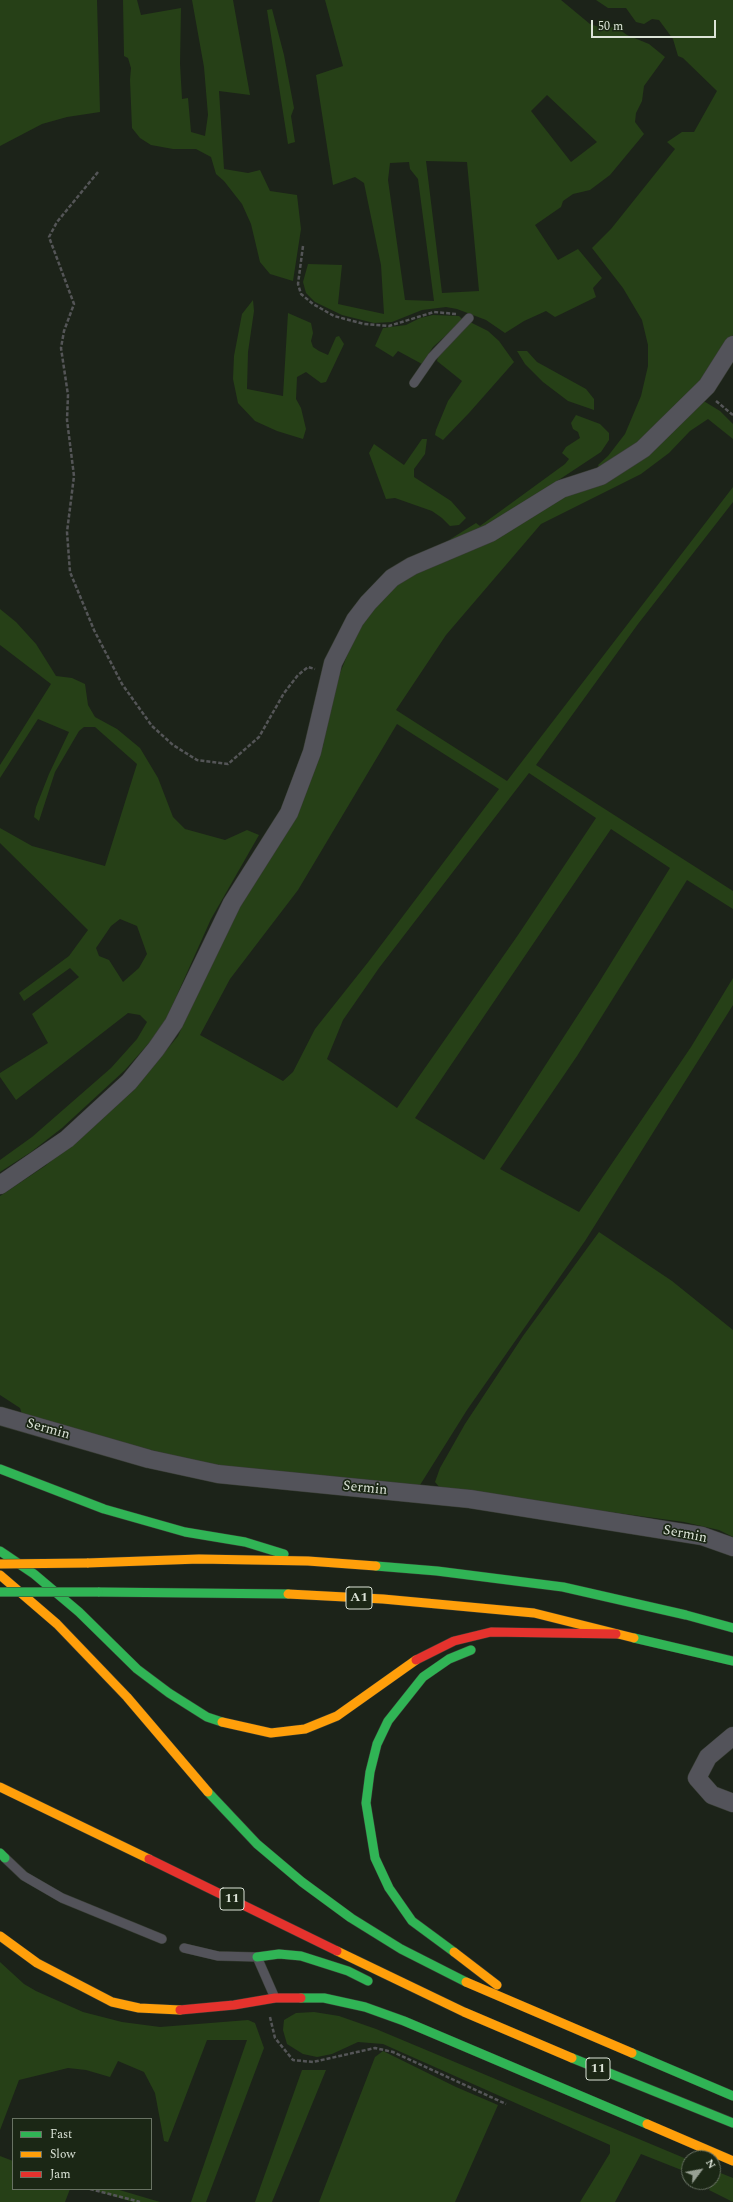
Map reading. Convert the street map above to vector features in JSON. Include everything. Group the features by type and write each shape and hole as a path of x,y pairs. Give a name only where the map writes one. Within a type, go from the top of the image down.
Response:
{"main road":[{"path":"0,1469 104,1509 185,1532 245,1542 308,1561"},
{"path":"0,1551 34,1574 79,1612 137,1669 170,1694 207,1717 244,1728 271,1733 305,1729 337,1716 410,1663 454,1641 491,1632 567,1632 616,1634"},
{"path":"0,1564 199,1559 308,1561 437,1571 563,1587 711,1621 733,1628"},
{"name":"11","path":"0,1574 56,1624 127,1697 223,1810 257,1844 302,1882 351,1918 401,1949 448,1974 733,2096"},
{"name":"A1","path":"0,1592 277,1593 383,1600 534,1613 616,1634 703,1652 733,1661"},
{"path":"501,1642 567,1632"},
{"path":"480,1646 449,1659 423,1677 406,1696 388,1721 377,1744 370,1772 366,1803 369,1831 375,1858 389,1888 412,1921 452,1953 534,2012"},
{"name":"11","path":"0,1786 464,2012 678,2102 733,2123"},
{"path":"0,1936 37,1964 112,2002 139,2008 172,2011 234,2005 271,1999 324,1998 365,2007 404,2021 733,2162"},
{"path":"257,1957 279,1954 301,1956 348,1971 376,1984"},
{"path":"412,1997 464,2012"}],"street":[{"path":"0,1185 67,1139 129,1082 156,1049 174,1023 232,902 289,813 312,752 333,663 355,620 392,578 412,566 490,533 560,489 601,476 642,449 703,390 733,345"},
{"name":"Sermin","path":"0,1416 149,1459 218,1474 470,1499 702,1536 733,1548"},
{"path":"733,1736 708,1757 697,1778 712,1795 733,1803"}],"lane":[{"path":"414,384 432,356 469,318"},
{"path":"2,1858 24,1876 62,1898 162,1939"},
{"path":"184,1948 218,1956 257,1957 271,1999"}],"path":[{"path":"98,172 57,222 49,237 74,304 64,331 61,348 68,395 67,420 74,476 67,532 70,572 94,630 122,684 152,726 173,745 197,760 228,764 259,738 284,693 298,675 308,667 331,673"},
{"path":"303,246 298,284 301,294 313,304 334,316 364,324 388,326 434,312 448,312 469,318"},
{"path":"703,390 733,415"},
{"path":"271,1999 275,2038 293,2060 313,2062 375,2048 393,2052 506,2104"},
{"path":"94,2190 140,2202"}],"green space":[{"path":"0,0 97,0 100,112 67,117 42,124 0,146"},
{"path":"123,0 137,0 141,15 181,8 180,64 182,99 188,98 191,132 205,136 208,115 204,67 192,0 233,0 250,95 219,91 224,169 248,173 260,170 270,191 297,195 301,229 293,281 270,274 260,262 251,224 242,204 224,181 216,174 211,157 196,149 173,149 151,145 140,138 132,128 131,68 128,58 124,56"},
{"path":"325,0 561,0 590,24 602,28 616,27 627,35 649,44 665,57 644,86 642,101 636,113 635,122 644,134 610,175 590,190 573,194 563,201 561,207 535,225 558,260 578,249 602,278 593,288 596,297 555,317 546,311 524,321 505,333 486,320 457,309 446,307 422,310 392,322 374,323 342,315 315,302 306,293 303,282 308,264 342,265 338,304 384,314 381,265 364,183 355,177 333,185 316,75 343,66","holes":["547,95 597,142 571,162 531,111","426,161 467,162 479,291 442,293","409,162 410,169 418,179 434,301 405,300 388,180 390,163"]},
{"path":"596,0 733,0 733,335 711,370 646,439 601,470 598,465 608,456 625,434 641,396 648,366 648,345 642,320 623,288 592,248 611,229 675,149 667,142 682,132 694,132 717,91 683,58 678,56 673,39 659,20 652,19 644,24 636,22 626,8 608,8"},
{"path":"272,9 284,55 294,108 291,116 295,142 288,144 267,10"},
{"path":"253,300 254,311 248,352 247,389 283,396 288,313 311,323 313,333 311,341 313,347 319,351 328,355 336,337 339,336 344,344 326,382 321,383 306,372 297,377 296,399 301,408 306,429 303,439 277,431 255,421 238,403 233,379 234,356 242,314"},
{"path":"433,315 459,316 463,320 433,347 422,364 398,351 393,357 375,346 383,328 406,325 420,318"},
{"path":"470,322 488,331 499,341 514,362 443,440 435,435 436,430 448,401 462,381 437,361 439,353"},
{"path":"517,351 527,351 537,362 586,389 594,399 594,410 568,401 543,382 525,364"},
{"path":"702,400 720,411 733,424 733,439 708,419 690,431 669,453 641,474 541,524 446,635 396,710 507,781 733,487 733,502 638,624 536,765 733,891 733,909 687,880 577,1056 500,1169 579,1212 691,1047 733,978 733,1005 585,1241 467,1410 420,1485 207,1464 104,1438 22,1414 20,1408 0,1395 0,1196 45,1166 133,1091 178,1036 239,904 302,797 323,746 333,690 358,629 378,599 402,579 494,538","holes":["397,724 499,789 369,961 315,1029 293,1072 283,1081 200,1035 230,979 298,890","529,773 596,818 518,935 397,1108 327,1059 343,1020 379,968","611,829 670,868 598,984 484,1160 415,1118"]},
{"path":"576,415 600,424 609,433 609,440 601,452 483,530 449,540 476,523 480,526 565,464 569,459 562,453 566,447 580,438 578,432 573,429 571,423"},
{"path":"422,439 427,439 425,454 414,469 414,477 451,501 466,518 459,525 450,526 432,511 395,498 386,499 369,453 374,444 404,465"},
{"path":"0,609 16,622 36,644 56,676 72,678 85,684 88,705 95,717 117,729 140,748 158,778 173,817 185,829 225,840 247,830 259,835 211,919 164,1024 156,1035 125,1070 62,1128 31,1152 0,1172 0,1160 32,1137 111,1068 137,1039 147,1022 140,1015 128,1013 16,1100 0,1077 0,1073 48,1043 32,1014 79,977 70,968 24,1001 19,993 69,956 88,930 0,843 0,828 32,846 105,866 137,764 95,727 84,727 79,731 55,772 39,821 34,817 36,807 49,774 69,732 38,719 0,778 0,765 51,684 0,645","holes":["120,919 137,926 147,954 139,968 123,982 109,960 99,956 96,948 111,926"]},
{"path":"599,1232 672,1281 733,1330 733,1537 719,1530 684,1522 441,1489 435,1482 440,1468 465,1424 523,1336"},
{"path":"0,1962 24,1984 36,1991 83,2012 122,2022 160,2027 248,2020 255,2023 264,2048 206,2202 191,2202 247,2040 207,2040 168,2142 164,2141 155,2093 144,2072 118,2061 110,2077 86,2070 68,2068 19,2080 0,2130"},
{"path":"314,2012 339,2016 376,2029 681,2157 681,2170 641,2154 615,2202 580,2202 610,2153 610,2145 383,2044 358,2042 332,2054 317,2057 303,2054 287,2044 283,2030 284,2020 296,2013"},
{"path":"383,2051 456,2087 498,2105 455,2202 319,2202 375,2057"},
{"path":"302,2070 326,2070 272,2202 255,2202"},
{"path":"0,2156 12,2161 12,2190 70,2190 65,2202 0,2202"},
{"path":"721,2173 733,2178 733,2202 709,2190 721,2190"},
{"path":"93,2190 119,2190 160,2202 133,2202"}],"traffic: fast":[{"path":"0,1469 104,1509 185,1532 245,1542 284,1554"},
{"path":"0,1551 34,1574 79,1612 137,1669 169,1693 207,1717 222,1722"},
{"path":"376,1566 437,1571 563,1587 686,1615 733,1628"},
{"path":"0,1592 98,1592"},
{"path":"98,1592 288,1594"},
{"path":"634,1638 733,1661"},
{"path":"454,1952 412,1921 389,1888 375,1858 366,1803 370,1772 377,1744 388,1721 423,1677 449,1659 471,1650"},
{"path":"208,1792 257,1844 302,1882 351,1918 401,1949 466,1982"},
{"path":"0,1853 5,1858"},
{"path":"257,1957 279,1954 301,1956 348,1971 368,1981"},
{"path":"301,1998 324,1998 365,2007 404,2021 647,2124"},
{"path":"632,2053 733,2096"},
{"path":"572,2058 733,2123"}],"traffic: slow":[{"path":"87,1563 199,1559 308,1561 376,1566"},
{"path":"0,1564 87,1563"},
{"path":"0,1575 57,1624 127,1697 208,1792"},
{"path":"288,1594 383,1599 534,1613 634,1638"},
{"path":"222,1722 271,1733 305,1729 337,1716 416,1660"},
{"path":"0,1787 149,1859"},
{"path":"0,1936 37,1963 112,2002 139,2008 180,2010"},
{"path":"337,1951 464,2012 572,2058"},
{"path":"454,1952 497,1985"},
{"path":"466,1982 632,2053"},
{"path":"647,2124 733,2161"}],"traffic: jam":[{"path":"416,1660 454,1641 491,1632 616,1634"},
{"path":"149,1859 337,1951"},
{"path":"180,2010 234,2005 275,1998 301,1998"}]}
